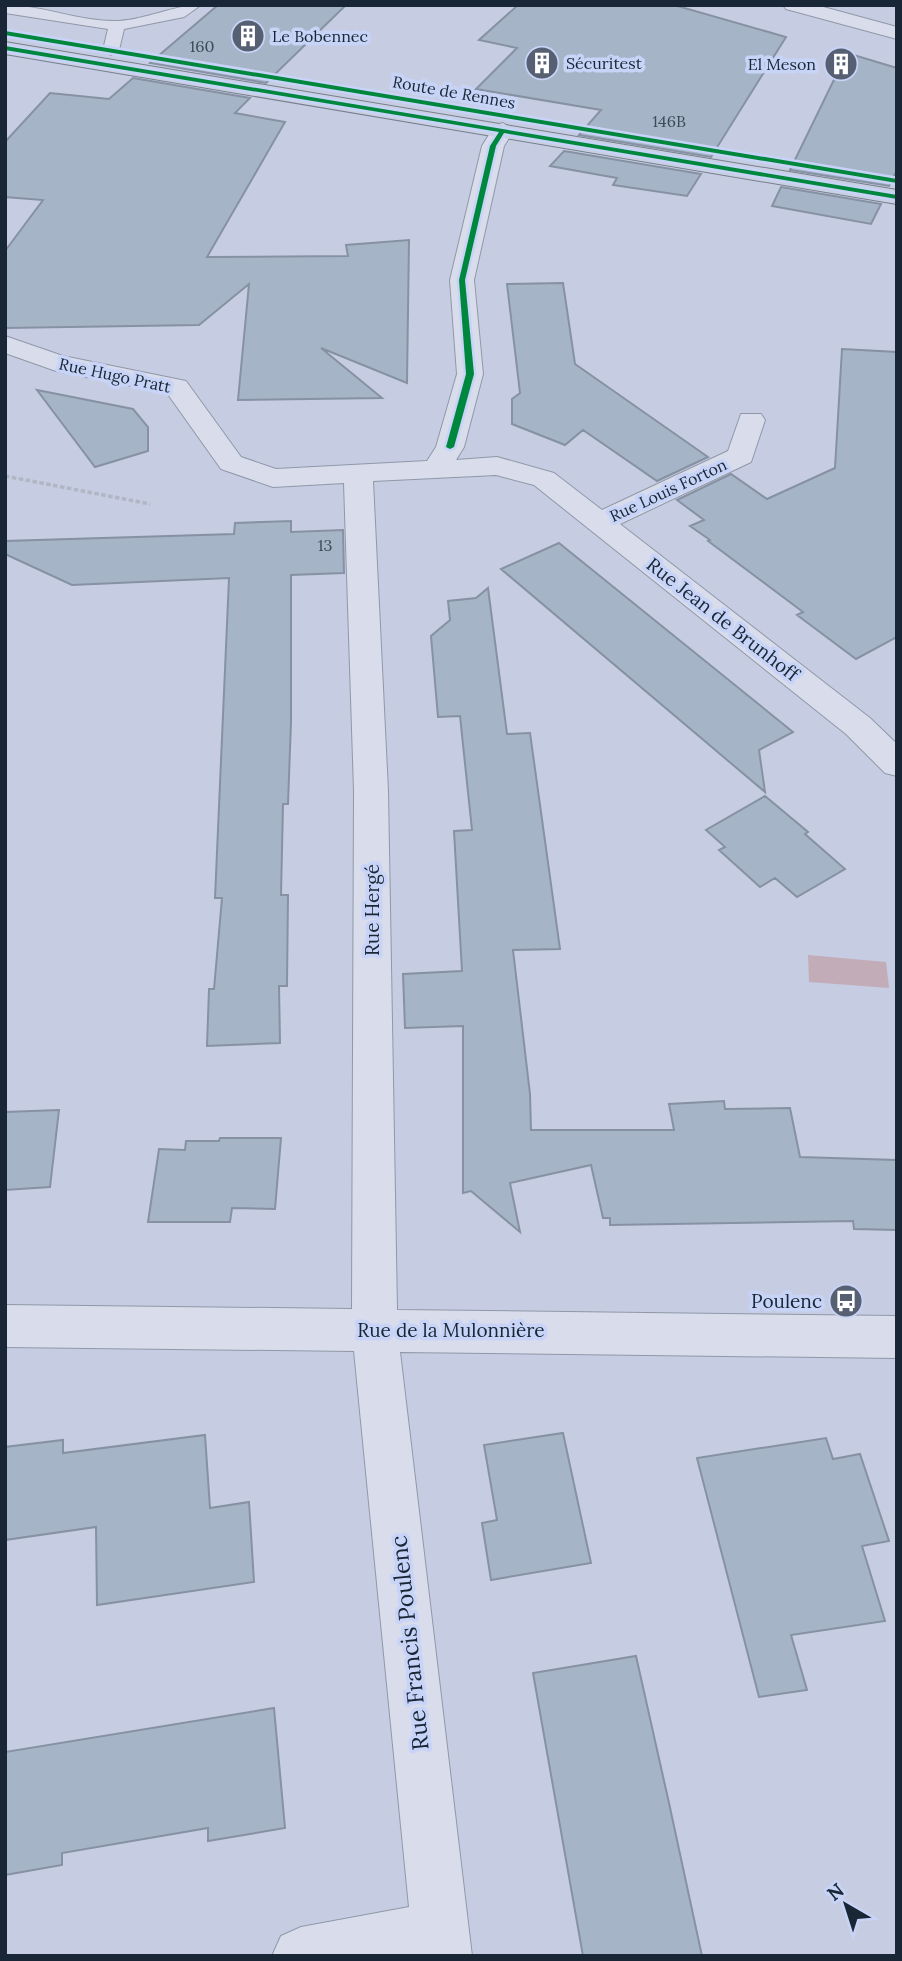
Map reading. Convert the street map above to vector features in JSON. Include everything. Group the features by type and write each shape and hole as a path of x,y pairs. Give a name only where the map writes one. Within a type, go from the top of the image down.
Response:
{"main road":[{"name":"Route de Rennes","path":"5,33 897,181"},
{"name":"Route de Rennes","path":"5,48 897,197"}],"street":[{"path":"793,5 897,33"},
{"path":"358,482 443,458 470,374 462,279 493,146 503,130"},
{"name":"Rue Hugo Pratt","path":"5,344 57,363 176,387 231,463 273,478 358,482"},
{"name":"Rue Louis Forton","path":"599,522 741,456 751,420"},
{"name":"Rue Jean de Brunhoff","path":"443,458 497,466 544,479 858,726 897,764"},
{"name":"Rue Hergé","path":"358,482 371,791 375,1330"},
{"name":"Rue de la Mulonnière","path":"5,1326 897,1337"},
{"name":"Rue Francis Poulenc","path":"375,1330 442,1943"},
{"path":"301,1956 442,1943"}],"lane":[{"path":"74,19 85,5"},
{"path":"5,8 117,26 179,14 194,5"},
{"path":"111,50 117,26"}],"path":[{"path":"5,476 150,504"}],"shaded area":[{"path":"808,955 886,962 889,988 809,982"}],"building":[{"path":"218,5 346,5 266,83 150,63"},
{"path":"518,5 674,5 786,37 711,157 579,135 601,110 476,89 517,48 479,40"},
{"path":"847,53 897,68 897,170 889,186 790,170"},
{"path":"133,78 250,98 235,113 285,122 207,257 348,256 346,245 409,240 407,383 321,348 382,398 238,400 249,284 199,325 5,328 5,251 43,200 5,197 5,142 50,93 109,99"},
{"path":"564,151 701,174 687,196 613,185 617,178 550,166"},
{"path":"781,187 881,204 871,224 772,206"},
{"path":"563,283 575,364 708,457 657,481 583,430 565,445 512,424 512,399 520,393 507,284"},
{"path":"842,349 897,352 897,637 856,659 797,615 803,612 690,526 704,520 677,500 731,474 767,499 835,468"},
{"path":"37,390 133,409 148,427 148,451 95,467"},
{"path":"291,521 291,532 343,530 344,573 291,575 291,722 288,804 283,804 281,895 288,895 287,986 279,986 280,1043 207,1046 209,989 214,989 222,898 215,898 229,578 72,585 5,554 5,541 234,534 235,523"},
{"path":"559,543 793,732 759,750 765,792 501,569"},
{"path":"488,588 507,734 530,733 560,949 513,950 530,1094 531,1130 674,1130 669,1104 724,1101 725,1109 790,1108 800,1157 897,1160 897,1230 854,1229 853,1221 610,1225 610,1218 603,1218 591,1165 510,1183 520,1232 471,1191 463,1193 463,1026 405,1028 403,974 462,971 454,831 472,830 460,716 438,717 431,636 450,620 448,601 476,598"},
{"path":"765,796 808,832 805,834 845,869 797,897 775,878 760,887 719,850 725,847 706,830"},
{"path":"59,1110 50,1187 5,1190 5,1112"},
{"path":"220,1138 281,1138 275,1209 232,1208 230,1222 148,1222 159,1149 185,1150 186,1141 219,1141"},
{"path":"563,1433 591,1563 491,1580 482,1523 497,1520 484,1445"},
{"path":"205,1435 210,1508 249,1502 254,1582 97,1605 96,1527 5,1540 5,1447 63,1440 63,1453"},
{"path":"826,1438 833,1459 860,1454 889,1541 862,1546 885,1621 791,1635 807,1690 759,1697 697,1458"},
{"path":"636,1656 702,1956 583,1956 533,1673"},
{"path":"274,1708 285,1828 208,1841 208,1828 62,1853 62,1865 5,1875 5,1752"}],"cycle path":[{"path":"5,33 897,181"},
{"path":"5,48 897,197"},
{"path":"450,447 470,374 462,280 493,146 503,130"}],"place":[{"name":"Le Bobennec","path":"248,36"},
{"name":"Sécuritest","path":"542,63"},
{"name":"El Meson","path":"841,64"},
{"name":"Poulenc","path":"846,1301"}]}
